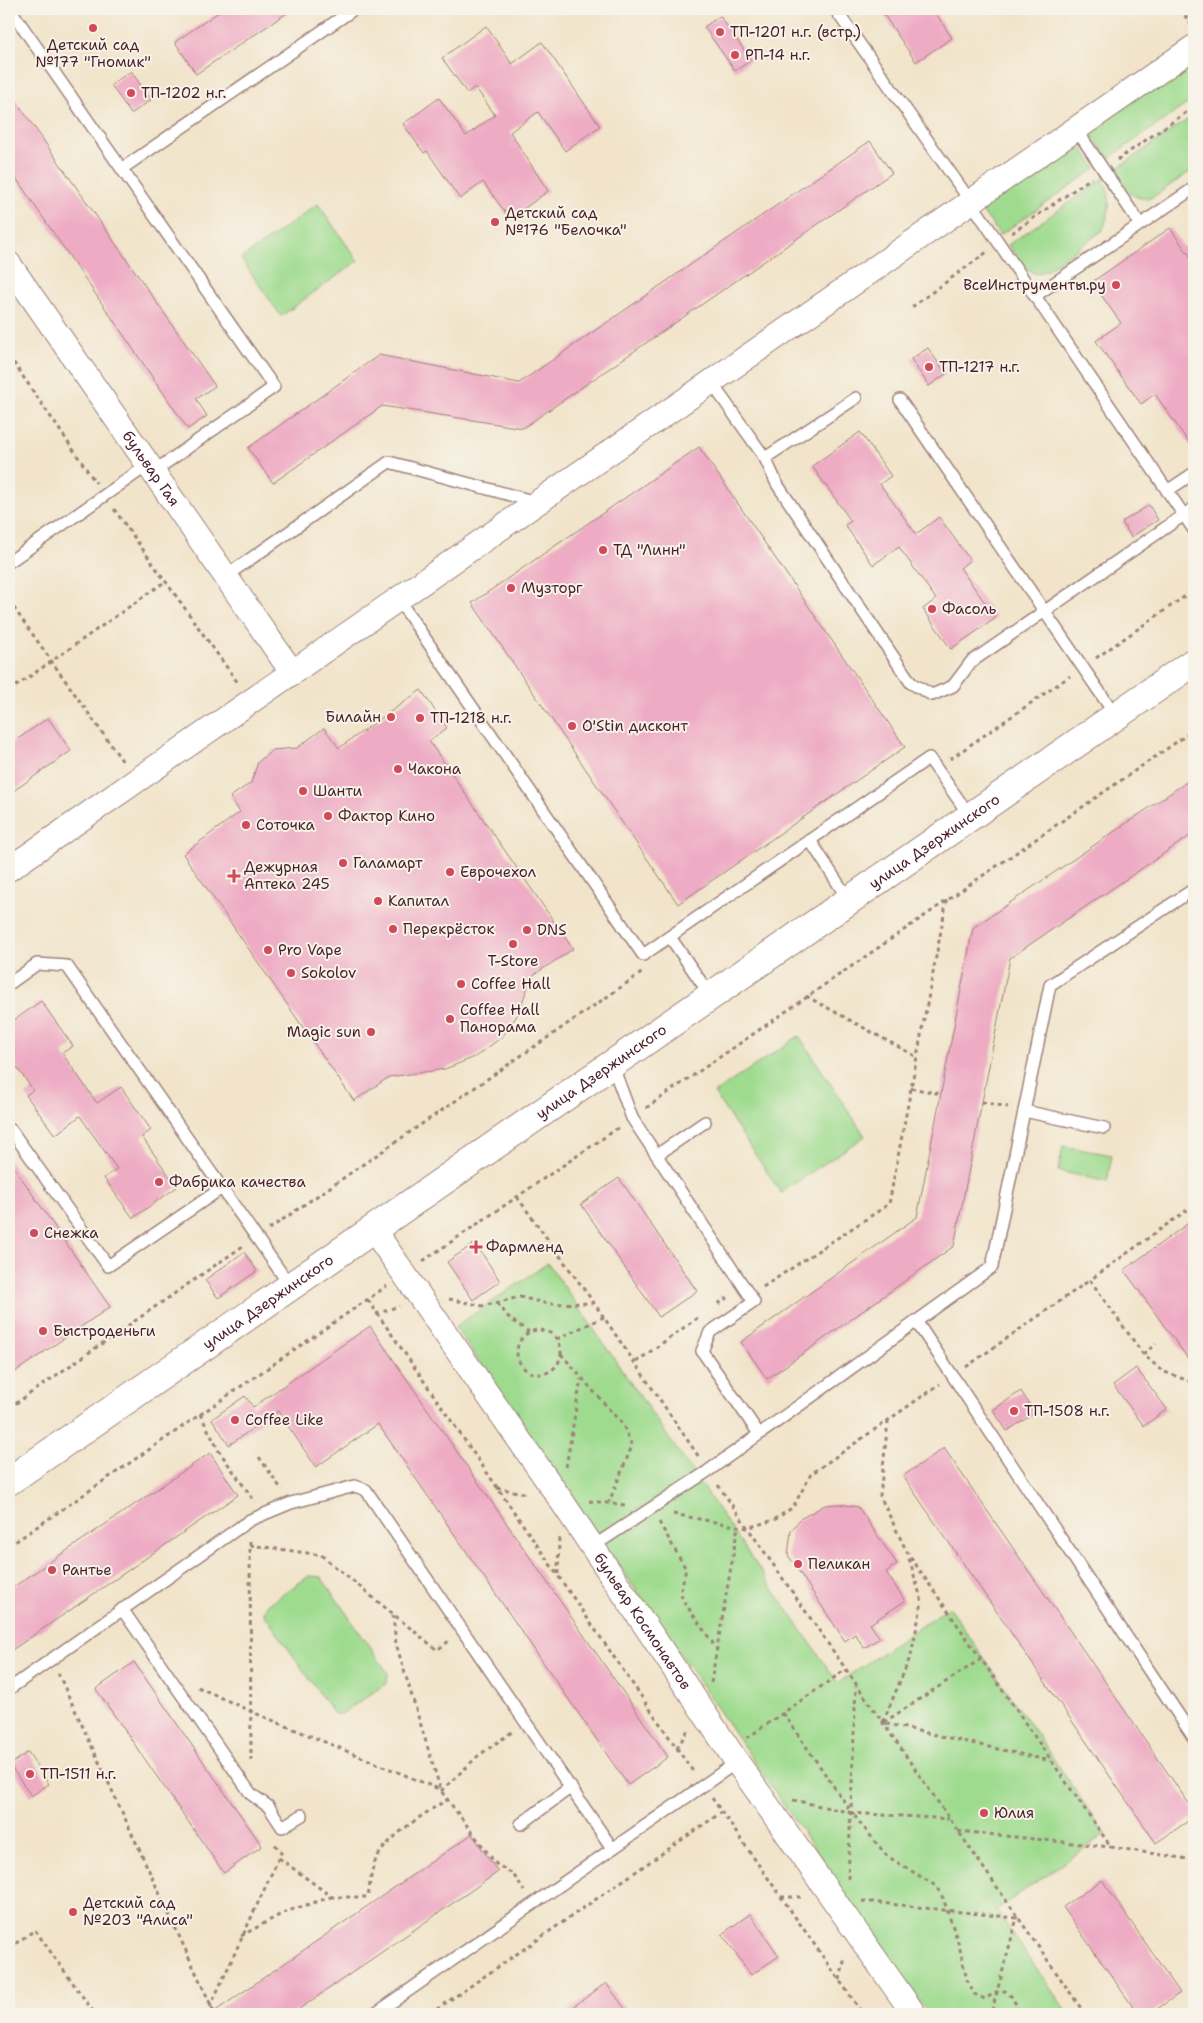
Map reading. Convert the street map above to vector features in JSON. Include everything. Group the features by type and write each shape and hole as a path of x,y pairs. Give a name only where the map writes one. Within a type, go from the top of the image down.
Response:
{"main road":[{"name":"улица Дзержинского","path":"9,1481 1194,662"}],"street":[{"path":"9,868 1194,47"},
{"name":"бульвар Гая","path":"9,264 292,672"},
{"name":"бульвар Космонавтов","path":"373,1229 733,1756 914,2014"}],"lane":[{"path":"9,562 104,495 151,468 274,388 123,168 10,9"},
{"path":"123,168 354,9"},
{"path":"835,9 971,202 1194,530"},
{"path":"1076,129 1140,224"},
{"path":"1035,296 1194,188"},
{"path":"711,382 765,458 777,484 911,683 932,695 953,686 971,662 1194,508"},
{"path":"765,458 856,398"},
{"path":"900,400 1116,716"},
{"path":"226,576 389,462 538,502"},
{"path":"1167,491 1194,473"},
{"path":"398,599 642,955 929,758 970,816"},
{"path":"810,840 848,900"},
{"path":"592,1547 708,1471 992,1267 1050,984 1194,889"},
{"path":"670,937 710,995"},
{"path":"9,984 37,964 67,966 291,1287"},
{"path":"612,1064 632,1118 754,1302 710,1332 702,1351 759,1434"},
{"path":"1024,1110 1104,1128"},
{"path":"657,1155 705,1122"},
{"path":"11,1130 108,1266 222,1188"},
{"path":"916,1321 1194,1738"},
{"path":"9,1689 250,1520 291,1503 355,1486 366,1490 612,1848"},
{"path":"122,1609 251,1794 269,1807 282,1827 302,1815"},
{"path":"375,2014 704,1786 733,1756"},
{"path":"521,1824 571,1787"}],"path":[{"path":"1180,9 1194,29"},
{"path":"912,307 999,243 1194,106"},
{"path":"9,356 104,495 240,686"},
{"path":"9,691 166,581"},
{"path":"937,769 1194,590"},
{"path":"9,601 125,764"},
{"path":"9,1546 1194,730"},
{"path":"716,1305 732,1294 755,1293 889,1204 947,899"},
{"path":"9,1408 645,971"},
{"path":"806,996 917,1057"},
{"path":"911,1088 941,1094"},
{"path":"982,1102 1024,1110"},
{"path":"517,1197 636,1362 708,1471 856,1686 1085,2014"},
{"path":"748,1528 774,1520 792,1507 811,1474 1090,1280 1194,1205"},
{"path":"1090,1280 1143,1354 1162,1371 1194,1383"},
{"path":"376,1314 420,1298 442,1298 483,1306 520,1297 548,1304 594,1303"},
{"path":"368,1300 863,2014"},
{"path":"497,1303 510,1319 529,1332"},
{"path":"636,1362 708,1311"},
{"path":"557,1339 604,1317"},
{"path":"561,1354 555,1368 541,1375 526,1371 516,1358 518,1343 529,1332 544,1330 557,1339 561,1354 622,1425 632,1446 609,1502"},
{"path":"1143,1354 1156,1344"},
{"path":"200,1414 219,1451 255,1503 250,1507 251,1794"},
{"path":"888,1421 880,1496 907,1552 1111,1847"},
{"path":"259,1457 291,1503"},
{"path":"650,1509 686,1569 681,1589 682,1600 717,1650"},
{"path":"677,1748 709,1697 738,1526"},
{"path":"250,1544 321,1555 438,1650 462,1632"},
{"path":"883,1723 910,1656 922,1602 907,1552"},
{"path":"393,1615 396,1644 441,1790 496,1864 513,1874 532,1905"},
{"path":"52,1658 215,2014"},
{"path":"883,1723 981,1659"},
{"path":"163,1670 250,1711 441,1790"},
{"path":"695,1774 733,1756 783,1713 845,1670"},
{"path":"848,1880 856,1686"},
{"path":"783,1713 852,1812 887,1856 936,1886 943,1898 959,1945 967,1980 974,1994 985,1999 996,1992 1005,1991 1012,1997 1021,2014"},
{"path":"441,1790 478,1756 525,1722"},
{"path":"883,1723 1052,1761"},
{"path":"759,1793 852,1812 950,1819"},
{"path":"241,1936 285,1912 332,1897 368,1897 370,1880 378,1855 408,1824 448,1799"},
{"path":"430,2014 722,1812"},
{"path":"958,1831 1111,1847 1194,1860"},
{"path":"210,2006 281,1853 271,1839"},
{"path":"279,1858 332,1897"},
{"path":"856,1901 1017,1918"},
{"path":"991,2014 1017,1918"},
{"path":"9,1948 35,1930 95,2014"}],"green space":[{"path":"1194,54 1194,99 1108,159 1092,135 1092,130"},
{"path":"1194,115 1194,169 1153,197 1140,198 1130,192 1115,170"},
{"path":"1074,143 1082,149 1096,168 1000,235 982,211 982,202"},
{"path":"1103,179 1108,192 1109,205 1102,231 1047,270 1035,274 1024,267 1008,245"},
{"path":"318,204 358,261 281,316 241,259"},
{"path":"799,1036 865,1136 781,1193 714,1093"},
{"path":"1063,1146 1112,1155 1107,1182 1058,1171"},
{"path":"548,1263 838,1683 949,1607 1105,1834 996,1910 1068,2014 928,2014 455,1327"},
{"path":"309,1576 321,1577 388,1673 387,1683 341,1714 334,1714 264,1614 266,1606"}],"building":[{"path":"223,9 293,9 196,74 175,42"},
{"path":"880,9 933,9 952,38 916,62"},
{"path":"720,16 751,60 735,71 704,27"},
{"path":"486,26 512,64 542,42 600,126 565,151 538,112 510,132 548,191 510,219 483,182 460,199 427,151 424,153 403,124 439,98 466,136 495,115 475,87 467,93 442,58"},
{"name":"ТП-1202 н.г.","path":"131,71 151,100 131,114 111,85"},
{"path":"9,91 215,386 196,399 207,416 188,429 9,168"},
{"path":"870,141 892,173 523,428 382,406 273,483 248,448 379,355 519,383"},
{"path":"1170,228 1194,262 1194,450 1155,394 1141,404 1096,341 1121,323 1092,282"},
{"name":"ТП-1217 н.г.","path":"928,348 946,374 929,386 911,359"},
{"path":"860,432 891,476 880,484 916,534 939,517 970,560 960,568 996,618 951,649 923,609 936,599 899,547 873,565 845,525 851,521 812,466"},
{"path":"699,447 905,747 678,904 472,603"},
{"path":"1149,505 1158,520 1131,537 1122,522"},
{"name":"Капитал","path":"421,690 447,728 429,741 573,949 532,976 518,1014 502,1037 475,1057 445,1069 389,1077 354,1101 183,854 240,812 230,797 251,783 258,762 273,750 297,748 324,728 339,748"},
{"path":"48,718 71,751 9,794 9,745"},
{"path":"1194,777 1194,833 1010,958 954,1246 767,1379 741,1342 917,1217 973,928"},
{"path":"41,1001 73,1046 62,1053 97,1103 121,1087 151,1130 142,1137 177,1187 133,1218 104,1178 117,1169 80,1116 55,1135 26,1095 33,1090 9,1056 9,1024"},
{"name":"Снежка","path":"9,1160 110,1307 9,1376"},
{"path":"619,1178 697,1291 659,1317 581,1204"},
{"path":"1194,1219 1194,1367 1124,1270"},
{"path":"475,1243 500,1281 473,1300 447,1262"},
{"path":"244,1252 257,1271 218,1298 205,1280"},
{"path":"370,1326 668,1757 628,1785 378,1424 316,1467 278,1411 229,1445 212,1419 245,1396 253,1407"},
{"path":"1136,1368 1167,1409 1144,1426 1113,1385"},
{"name":"ТП-1508 н.г.","path":"1021,1391 1035,1413 1007,1431 993,1410"},
{"path":"944,1448 1194,1811 1194,1817 1156,1843 903,1476"},
{"path":"210,1453 238,1495 9,1652 9,1590"},
{"path":"838,1504 858,1507 897,1564 886,1572 905,1601 870,1624 880,1638 864,1648 855,1634 845,1641 788,1555 791,1531 800,1519 825,1505"},
{"path":"134,1662 262,1846 224,1873 96,1689"},
{"name":"ТП-1511 н.г.","path":"28,1752 49,1784 31,1796 10,1765"},
{"path":"472,1834 498,1872 292,2014 211,2014"},
{"path":"1102,1880 1180,1993 1150,2014 1138,2014 1063,1907"},
{"path":"750,1914 779,1956 751,1975 722,1934"},
{"path":"606,1983 629,2014 563,2014"}],"place":[{"name":"Детский сад №177 \"Гномик\"","path":"93,28"},
{"name":"ТП-1201 н.г. (встр.)","path":"720,32"},
{"name":"РП-14 н.г.","path":"735,55"},
{"name":"ТП-1202 н.г.","path":"131,93"},
{"name":"Детский сад №176 \"Белочка\"","path":"495,222"},
{"name":"ВсеИнструменты.ру","path":"1116,285"},
{"name":"ТП-1217 н.г.","path":"929,367"},
{"name":"ТД \"Линн\"","path":"603,550"},
{"name":"Музторг","path":"511,588"},
{"name":"Фасоль","path":"932,609"},
{"name":"Билайн","path":"391,717"},
{"name":"ТП-1218 н.г.","path":"420,718"},
{"name":"O'Stin дисконт","path":"572,726"},
{"name":"Чакона","path":"398,769"},
{"name":"Шанти","path":"303,791"},
{"name":"Фактор Кино","path":"328,816"},
{"name":"Соточка","path":"246,825"},
{"name":"Галамарт","path":"343,863"},
{"name":"Еврочехол","path":"450,872"},
{"name":"Дежурная Аптека 245","path":"234,876"},
{"name":"Капитал","path":"378,901"},
{"name":"Перекрёсток","path":"393,929"},
{"name":"DNS","path":"527,930"},
{"name":"T-Store","path":"513,944"},
{"name":"Pro Vape","path":"268,950"},
{"name":"Sokolov","path":"291,973"},
{"name":"Coffee Hall","path":"461,984"},
{"name":"Coffee Hall Панорама","path":"450,1019"},
{"name":"Magic sun","path":"371,1032"},
{"name":"Фабрика качества","path":"159,1182"},
{"name":"Снежка","path":"34,1233"},
{"name":"Фармленд","path":"476,1247"},
{"name":"Быстроденьги","path":"43,1331"},
{"name":"ТП-1508 н.г.","path":"1014,1411"},
{"name":"Coffee Like","path":"235,1420"},
{"name":"Пеликан","path":"798,1564"},
{"name":"Рантье","path":"52,1570"},
{"name":"ТП-1511 н.г.","path":"30,1774"},
{"name":"Юлия","path":"984,1813"},
{"name":"Детский сад №203 \"Алиса\"","path":"73,1912"}]}
